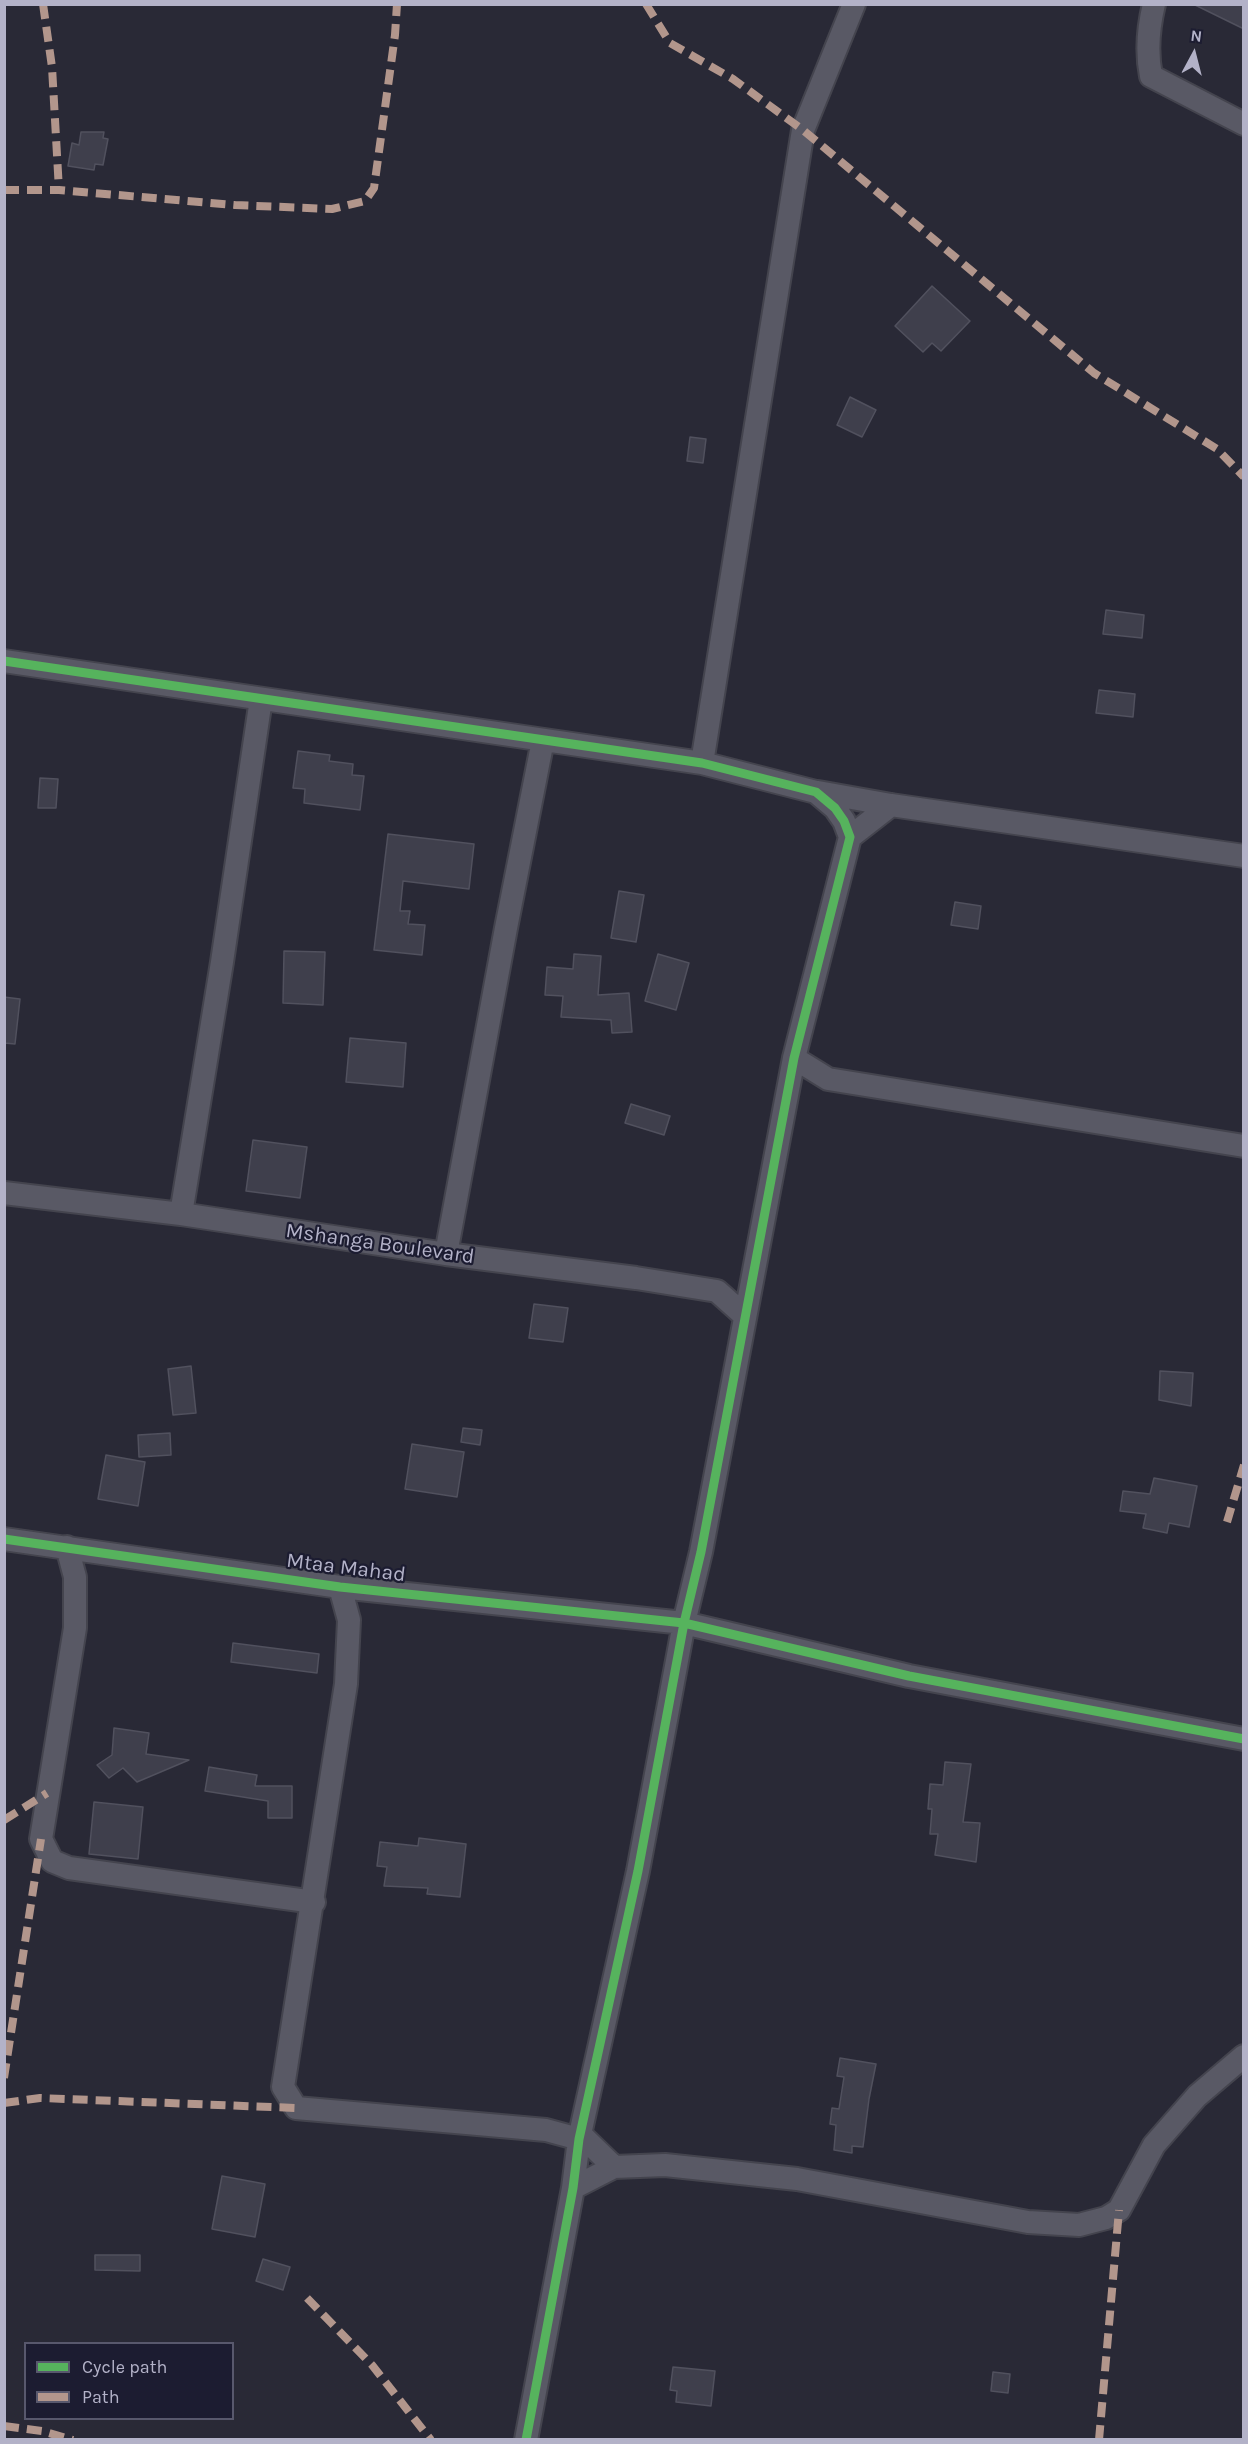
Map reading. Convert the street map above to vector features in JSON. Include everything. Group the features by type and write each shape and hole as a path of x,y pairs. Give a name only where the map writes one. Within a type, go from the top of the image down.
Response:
{"street":[{"path":"702,763 803,130 854,4"},
{"path":"1154,4 1149,23 1147,54 1151,76 1244,124"},
{"path":"4,661 702,763 816,792 891,805 1244,856"},
{"path":"181,1214 222,962 261,699"},
{"path":"446,1254 543,740"},
{"path":"526,2439 573,2188 580,2137 638,1871 794,1058 850,837 844,821 835,808 816,792"},
{"path":"850,837 891,805"},
{"path":"794,1058 828,1079 1244,1146"},
{"name":"Mshanga Boulevard","path":"4,1193 181,1214 446,1254 636,1278 717,1291"},
{"path":"745,1316 717,1291 754,1269"},
{"name":"Mtaa Mahad","path":"4,1539 340,1587 684,1623 909,1676 1244,1739"},
{"path":"67,1547 75,1577 75,1628 41,1839 52,1861 69,1868 314,1902"},
{"path":"340,1587 349,1620 346,1684 314,1902 283,2087 296,2108 546,2130 580,2137 614,2167"},
{"path":"573,2188 614,2167 665,2165 797,2179 1028,2222 1079,2225 1106,2218 1119,2210 1154,2145 1197,2096 1244,2056"}],"building":[{"path":"1193,4 1244,4 1244,29"},
{"path":"81,132 104,132 103,138 108,139 103,165 95,164 94,170 68,166 72,143 79,145"},
{"path":"932,286 970,321 941,351 932,343 923,352 895,326"},
{"path":"850,397 876,410 862,437 837,425"},
{"path":"690,437 706,439 703,463 687,461"},
{"path":"1106,610 1144,615 1142,638 1103,634"},
{"path":"1099,690 1135,694 1133,717 1096,713"},
{"path":"298,751 330,755 329,761 353,764 352,775 364,776 360,810 304,803 305,789 293,788"},
{"path":"40,778 58,779 56,808 38,808"},
{"path":"388,834 474,844 469,889 403,881 400,911 410,911 408,924 425,925 422,955 374,950"},
{"path":"619,891 644,895 636,942 611,938"},
{"path":"955,902 981,906 978,929 951,925"},
{"path":"284,951 325,952 323,1005 283,1003"},
{"path":"574,954 601,956 598,995 629,993 632,1032 612,1033 611,1020 561,1017 563,996 545,995 547,967 573,969"},
{"path":"658,954 689,963 676,1010 645,1001"},
{"path":"4,997 20,999 15,1044 4,1043"},
{"path":"350,1038 406,1043 403,1087 346,1082"},
{"path":"631,1104 670,1116 664,1135 625,1123"},
{"path":"253,1140 307,1147 300,1198 246,1191"},
{"path":"534,1304 568,1308 563,1342 529,1338"},
{"path":"191,1366 196,1413 173,1415 168,1369"},
{"path":"1160,1371 1193,1373 1191,1406 1159,1400"},
{"path":"463,1428 482,1430 480,1445 461,1442"},
{"path":"170,1433 171,1455 139,1457 138,1435"},
{"path":"412,1444 464,1452 457,1497 405,1489"},
{"path":"106,1455 145,1462 138,1506 98,1499"},
{"path":"1154,1478 1197,1486 1189,1527 1169,1523 1167,1533 1143,1528 1146,1514 1120,1511 1123,1491 1150,1494"},
{"path":"233,1643 319,1654 317,1673 231,1662"},
{"path":"114,1728 149,1733 146,1754 189,1760 137,1782 123,1768 109,1778 97,1765 112,1755"},
{"path":"945,1762 971,1764 963,1822 980,1823 976,1862 935,1855 938,1834 930,1834 932,1809 928,1809 930,1784 943,1785"},
{"path":"209,1767 257,1775 255,1786 292,1786 292,1818 268,1818 268,1801 205,1791"},
{"path":"94,1802 143,1807 138,1859 89,1854"},
{"path":"419,1838 466,1844 460,1897 427,1894 428,1888 384,1886 387,1867 377,1866 380,1842 418,1846"},
{"path":"840,2058 876,2064 863,2147 852,2146 852,2153 834,2150 836,2125 830,2124 832,2108 839,2109 844,2077 837,2076"},
{"path":"222,2176 265,2184 255,2237 212,2229"},
{"path":"95,2255 140,2255 140,2271 95,2270"},
{"path":"263,2259 290,2267 283,2290 256,2281"},
{"path":"673,2367 715,2371 711,2406 676,2402 677,2391 670,2390"},
{"path":"993,2372 1010,2374 1008,2393 991,2391"}],"marked path":[{"path":"43,4 52,67 59,190"},
{"path":"4,190 59,190 235,205 332,209 365,201 374,188 395,35 397,4"},
{"path":"646,4 670,43 733,79 803,130 1094,373 1217,449 1244,477"},
{"path":"1227,1522 1244,1465"},
{"path":"4,1820 47,1793"},
{"path":"4,2078 41,1839"},
{"path":"4,2103 40,2098 296,2108"},
{"path":"1099,2440 1119,2210"},
{"path":"307,2298 372,2365 431,2440"},
{"path":"4,2426 42,2431 73,2440"}],"cycle path":[{"path":"4,661 702,763 816,792 835,808 844,821 850,837 794,1058 638,1871 579,2139 573,2188 526,2440"},
{"path":"4,1539 340,1587 684,1623 909,1676 1244,1739"}]}
